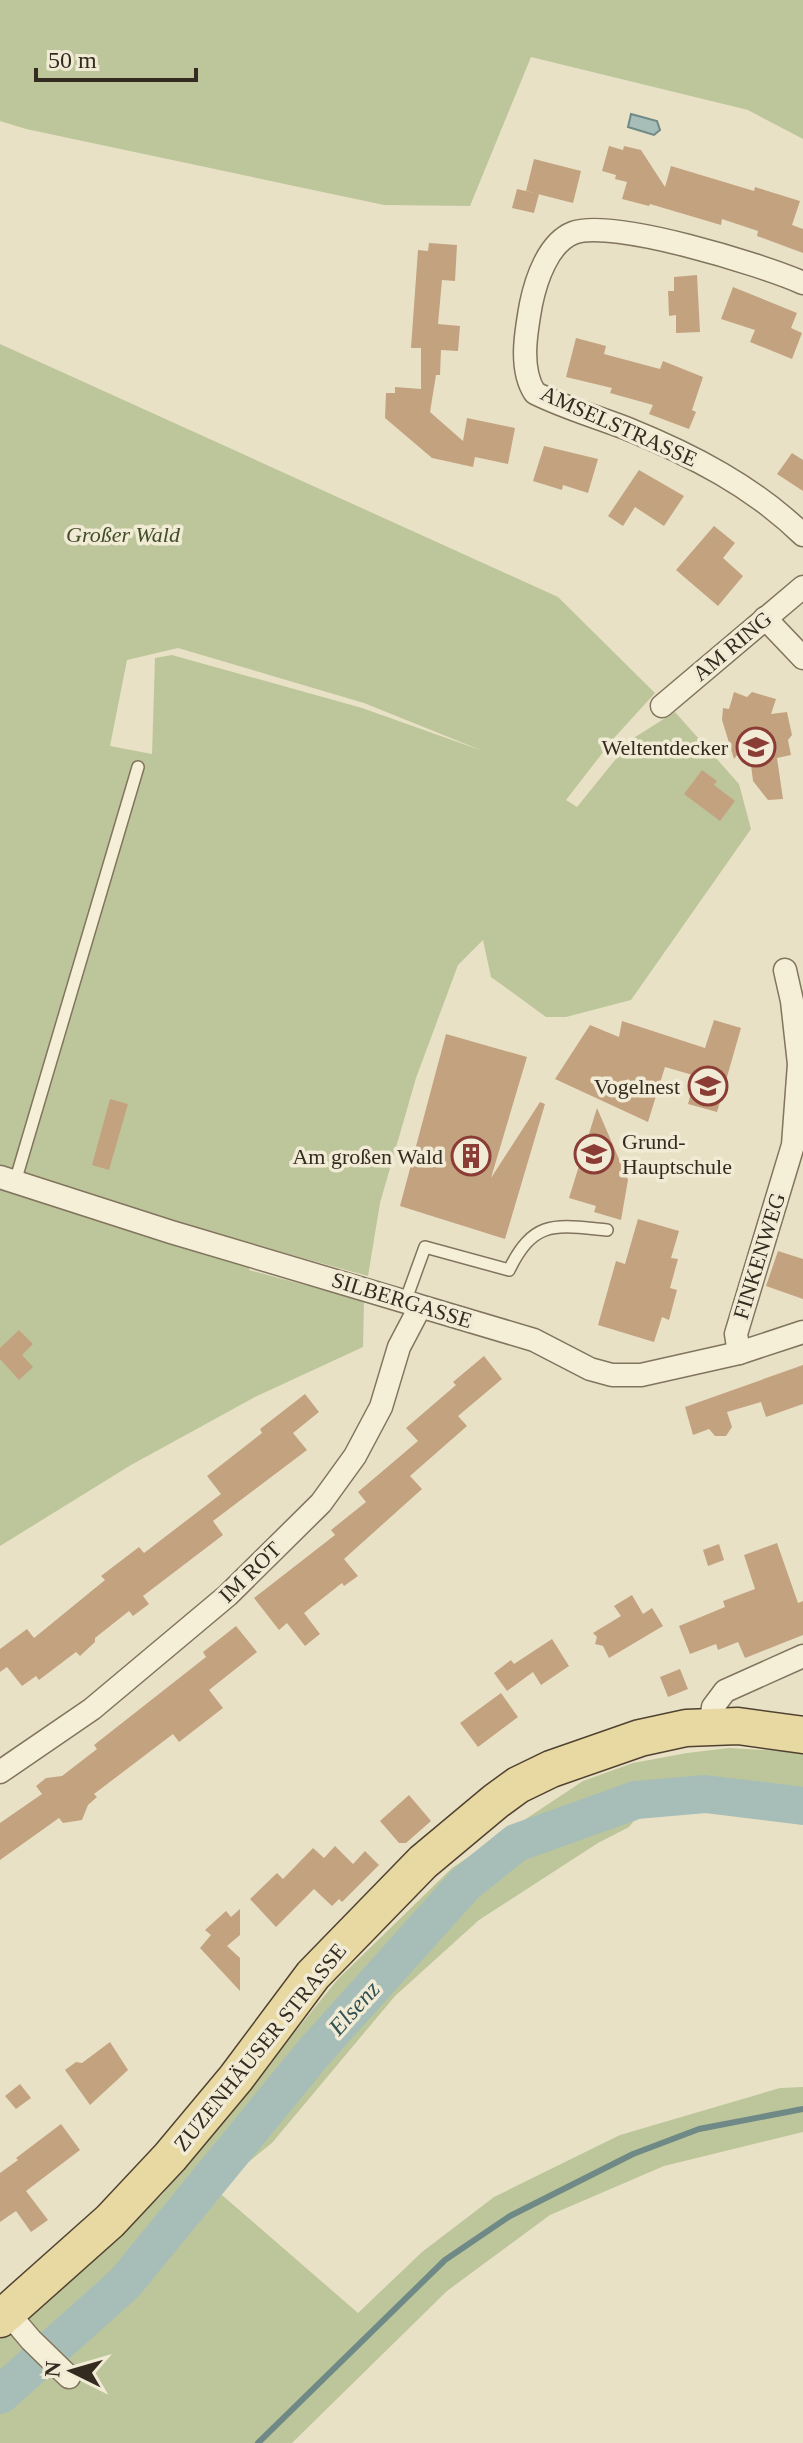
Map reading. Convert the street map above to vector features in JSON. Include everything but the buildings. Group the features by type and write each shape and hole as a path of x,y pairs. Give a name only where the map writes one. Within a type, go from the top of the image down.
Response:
{"main road":[{"name":"ZUZENHÄUSER STRASSE","path":"4,2316 110,2221 170,2157 236,2078 313,1975 423,1862 518,1785 578,1758 640,1738 686,1728 738,1726 803,1735"}],"street":[{"name":"AMSELSTRASSE","path":"803,283 756,264 629,233 588,230 572,233 557,243 534,292 526,369 528,383 535,393 633,431 705,464 776,509 803,535"},
{"name":"AM RING","path":"662,706 803,587"},
{"path":"765,618 803,658"},
{"name":"FINKENWEG","path":"739,1353 736,1334 793,1145 799,1064 785,970"},
{"name":"SILBERGASSE","path":"7,1179 534,1340 590,1369 612,1375 641,1375 739,1353 803,1332"},
{"name":"IM ROT","path":"0,1772 92,1709 228,1595 321,1503 355,1456 381,1407 412,1304"},
{"path":"710,1727 713,1707 725,1691 803,1656"},
{"path":"4,2316 69,2377"}],"lane":[{"path":"7,1179 138,767"},
{"path":"412,1304 425,1247 509,1270 519,1250 537,1232 560,1225 607,1230"}],"green space":[{"path":"0,0 803,0 803,139 748,110 531,57 470,206 384,205 0,121"},
{"name":"Großer Wald","path":"0,344 558,597 655,693 614,738 566,800 577,807 632,739 675,712 739,784 751,829 631,1000 566,1017 546,1017 491,977 483,940 458,965 416,1078 380,1203 368,1276 255,1245 249,1270 364,1301 363,1347 255,1397 131,1465 0,1546","holes":["178,648 364,703 483,751 362,708 172,655 155,658 152,754 110,746 127,660"]},
{"path":"729,1748 803,1752 803,1813 701,1802 646,1806 629,1827 598,1843 479,1920 395,1996 272,2143 215,2189 358,2313 422,2252 494,2197 620,2135 780,2088 803,2087 803,2132 664,2166 550,2215 447,2291 292,2443 0,2443 0,2339 161,2196 338,1979 452,1868 583,1781 633,1763"}],"water":[{"path":"631,114 657,121 660,130 654,135 628,127"}],"waterway":[{"name":"Elsenz","path":"0,2395 125,2283 315,2051 465,1884 516,1843 636,1800 705,1794 803,1806"},
{"path":"258,2443 445,2260 510,2216 633,2154 699,2129 803,2109"}],"place":[{"name":"Weltentdecker","path":"756,747"},
{"name":"Vogelnest","path":"708,1086"},
{"name":"Grund- Hauptschule","path":"594,1154"},
{"name":"Am großen Wald","path":"471,1156"}]}
